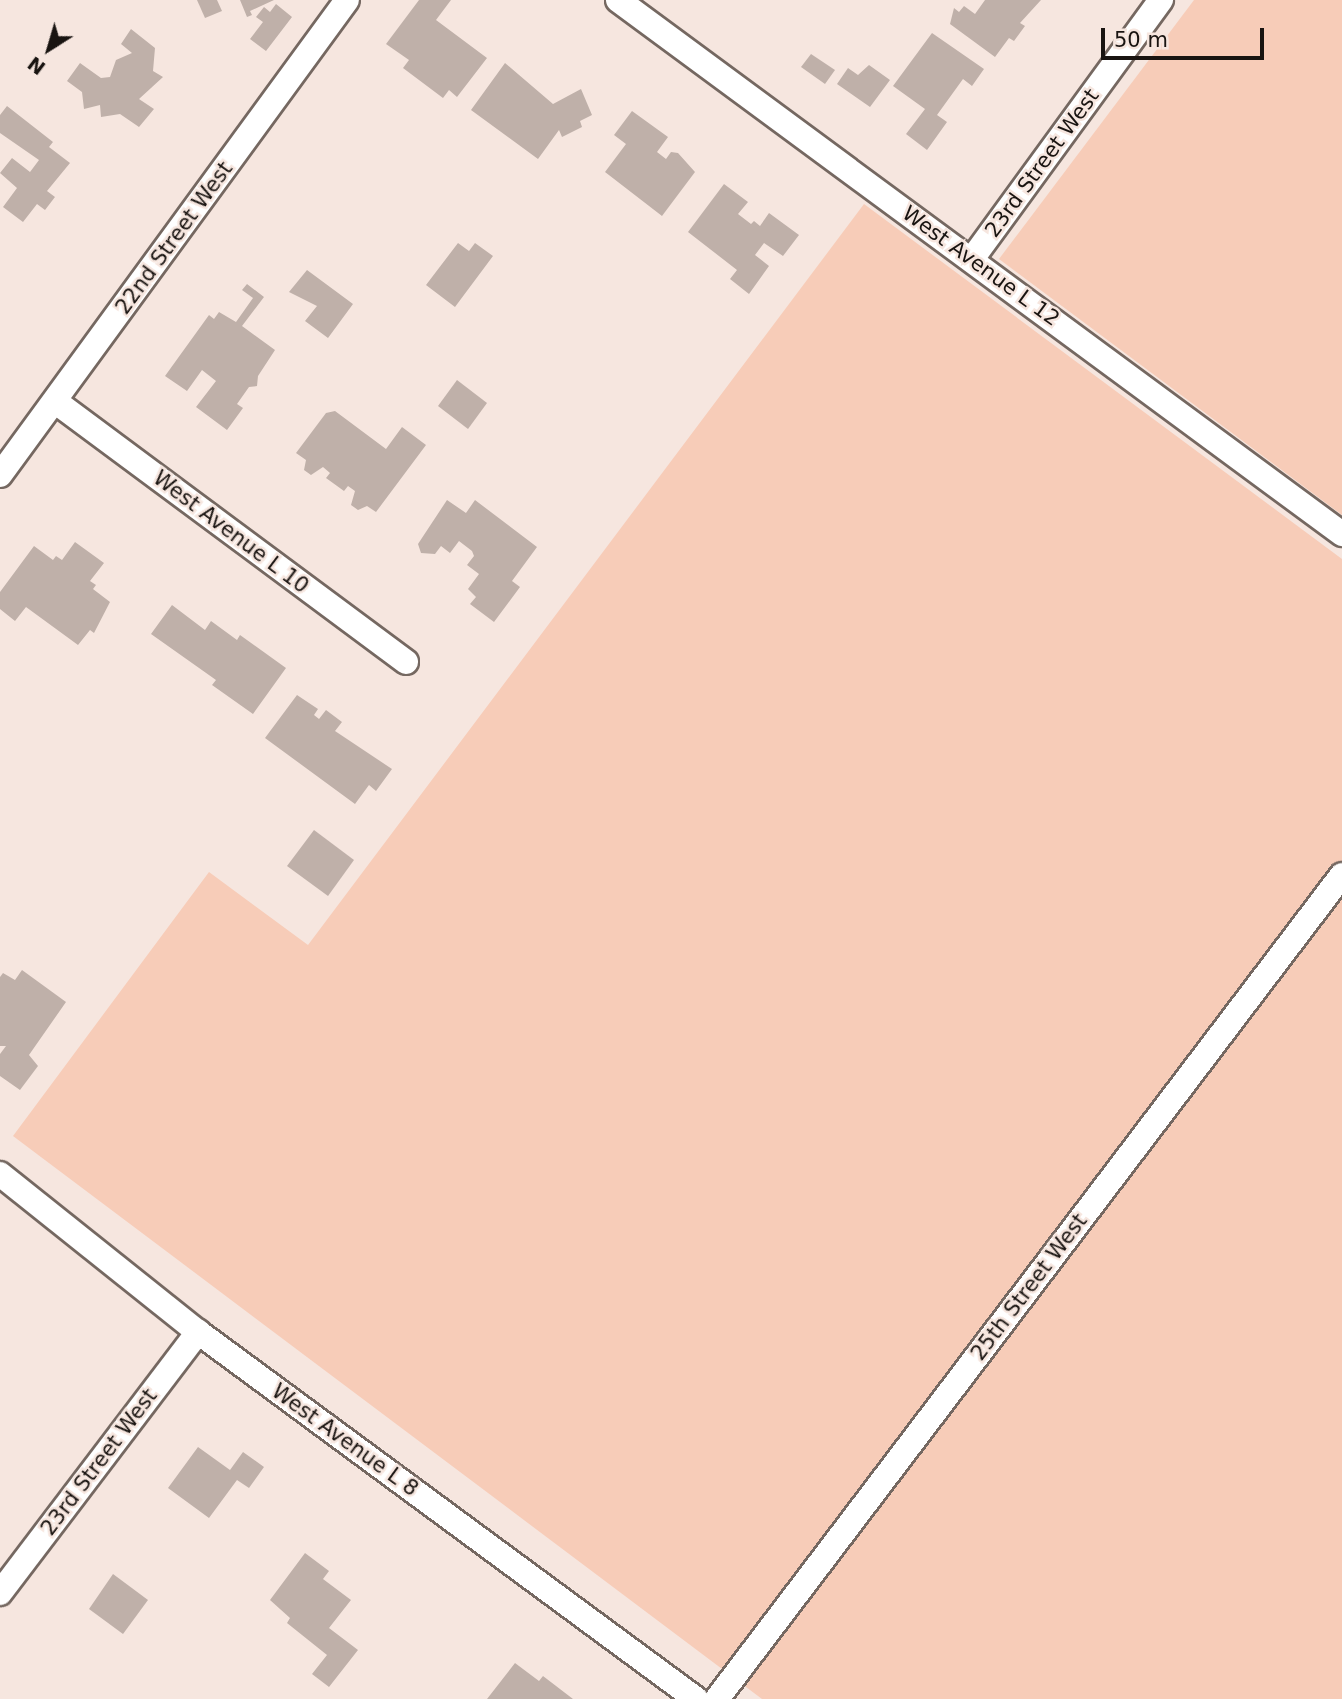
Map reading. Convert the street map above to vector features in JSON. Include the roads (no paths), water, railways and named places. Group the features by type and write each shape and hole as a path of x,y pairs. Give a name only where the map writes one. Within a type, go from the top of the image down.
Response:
{"street":[{"name":"22nd Street West","path":"0,475 56,402 346,0"},
{"name":"West Avenue L 12","path":"618,0 1342,534"},
{"name":"23rd Street West","path":"972,259 1160,0"},
{"name":"West Avenue L 10","path":"56,402 405,662"},
{"name":"25th Street West","path":"717,1699 1342,874"},
{"name":"West Avenue L 8","path":"0,1174 198,1332 696,1699"},
{"name":"23rd Street West","path":"0,1593 198,1332"}]}
